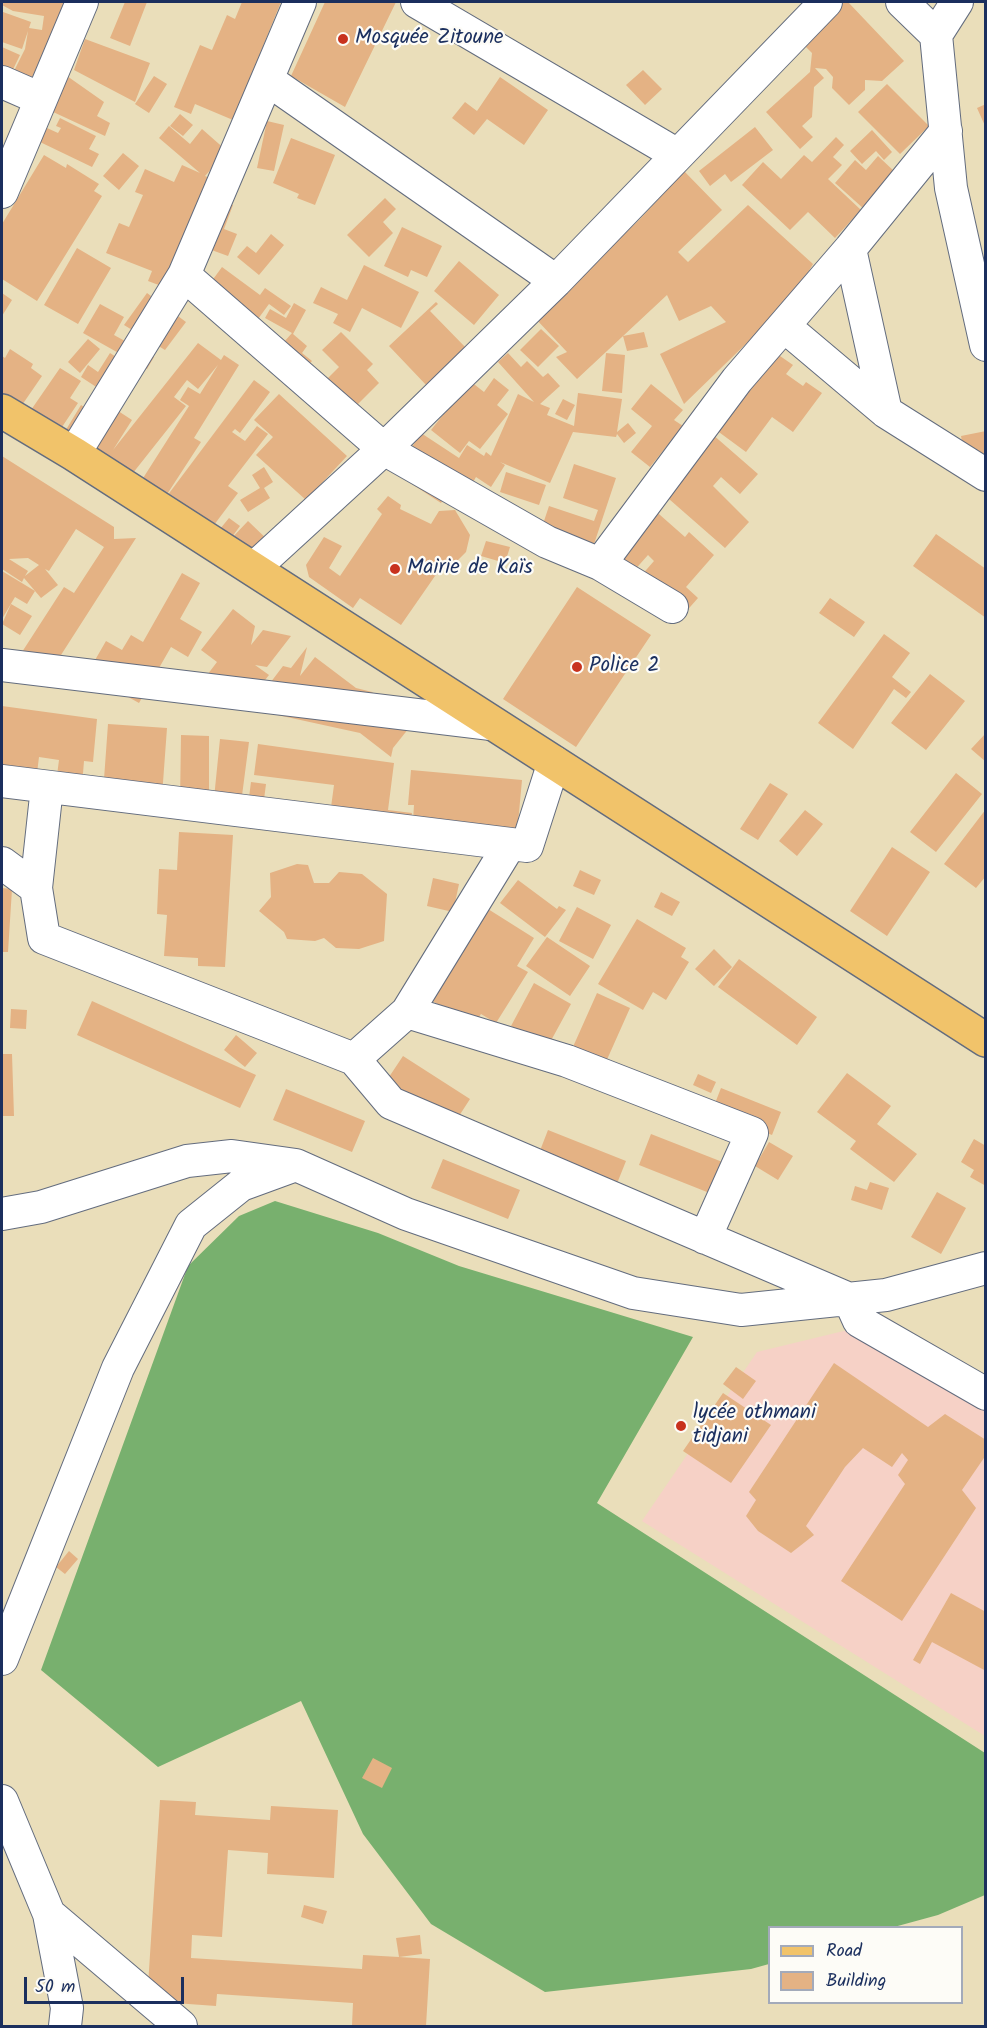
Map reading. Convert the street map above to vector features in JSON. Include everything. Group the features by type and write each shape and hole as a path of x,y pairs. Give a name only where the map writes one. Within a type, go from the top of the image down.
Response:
{"main road":[{"path":"2,411 74,454 490,724 554,762 986,1040"}],"street":[{"path":"2,192 82,2"},
{"path":"74,454 184,275 300,2"},
{"path":"417,2 676,154"},
{"path":"253,569 384,448 556,281 676,154 826,2"},
{"path":"902,2 936,35"},
{"path":"957,2 936,35 951,188 986,345"},
{"path":"268,80 556,281"},
{"path":"2,82 41,99"},
{"path":"600,564 737,380 850,249 946,131"},
{"path":"850,249 886,412"},
{"path":"184,275 384,448 547,542 600,564 672,607"},
{"path":"784,327 886,412 986,475"},
{"path":"2,665 490,724"},
{"path":"2,781 527,846 554,762"},
{"path":"47,787 36,888 44,938 354,1059 391,1103 849,1299 860,1321 986,1394"},
{"path":"354,1059 407,1012 510,844"},
{"path":"2,863 36,888"},
{"path":"407,1012 567,1061 752,1133 705,1238"},
{"path":"2,1214 41,1207 187,1161 232,1156 296,1165 406,1214 633,1293 741,1310 886,1295 986,1268"},
{"path":"2,1659 118,1368 191,1225 242,1185 296,1165"},
{"path":"2,1801 49,1914 67,2008 66,2026"},
{"path":"49,1914 181,2026"}],"shaded area":[{"path":"856,1328 985,1405 985,1736 642,1521 757,1352"}],"green space":[{"path":"275,1201 378,1233 459,1266 693,1337 597,1503 985,1753 985,1895 938,1915 898,1926 768,1926 768,1964 751,1969 545,1992 431,1924 363,1834 301,1701 158,1767 41,1670 188,1266 239,1216"}],"building":[{"path":"2,2 65,2 58,26 24,93 6,87 25,49 28,31 22,49 2,42 3,12 31,22 29,28 42,30 44,16 13,11 2,5"},
{"path":"125,2 147,2 130,46 110,38"},
{"path":"242,2 281,2 233,120 195,104 191,114 174,107 200,45 212,50 227,15 235,19"},
{"name":"Mosquée Zitoune","path":"325,2 396,2 345,107 291,76"},
{"path":"838,2 848,2 904,61 882,81 865,80 865,90 849,105 832,88 833,77 826,69 815,68 824,78 814,87 812,117 802,126 813,137 800,149 766,112 810,72 812,53 803,44"},
{"path":"85,39 150,63 135,102 74,70"},
{"path":"2,47 20,55 5,86 2,85"},
{"path":"643,70 662,89 645,105 626,85"},
{"path":"67,76 104,102 97,116 110,123 105,136 51,111"},
{"path":"154,76 167,84 149,113 135,104"},
{"path":"500,77 548,110 524,145 487,119 474,135 452,118 465,102 477,111"},
{"path":"887,84 929,126 900,154 858,112"},
{"path":"986,104 986,128 977,108"},
{"path":"180,114 193,125 183,136 170,126"},
{"path":"60,118 96,136 89,149 99,154 92,167 40,142 47,128 58,133 61,128 56,126"},
{"path":"267,121 284,125 274,171 257,168"},
{"path":"169,126 190,144 202,129 227,151 205,176 214,180 164,287 148,281 152,271 106,253 119,223 129,227 143,195 135,192 145,169 174,182 182,165 200,173 159,138"},
{"path":"755,127 773,150 731,182 725,174 710,186 699,171"},
{"path":"872,130 892,152 884,160 876,151 862,164 850,151"},
{"path":"836,137 844,145 833,157 842,165 828,179 861,210 835,238 808,212 790,230 742,185 763,162 781,179 804,155 812,162"},
{"path":"291,138 335,155 315,205 297,198 299,194 273,183"},
{"path":"123,153 139,166 119,190 103,176"},
{"path":"44,155 66,168 67,164 99,184 94,191 102,196 37,301 2,279 2,224"},
{"path":"878,156 896,173 864,209 835,183 855,160 866,170"},
{"path":"684,171 722,210 678,252 688,262 748,205 813,264 792,299 684,404 660,354 726,322 711,306 679,321 667,295 577,379 556,357 567,352 535,318 640,219"},
{"path":"385,198 396,209 383,222 393,233 369,257 347,235"},
{"path":"224,202 233,205 224,229 237,234 228,256 206,248"},
{"path":"402,227 442,246 427,277 411,270 408,277 384,266"},
{"path":"271,234 284,245 259,275 237,257 247,246 256,253"},
{"path":"77,248 111,268 78,324 44,305"},
{"path":"459,261 499,295 474,325 434,291"},
{"path":"364,265 419,292 401,328 362,308 350,332 333,323 338,314 313,303 321,287 347,300"},
{"path":"222,267 260,295 265,288 291,306 284,315 269,304 244,338 195,304"},
{"path":"2,293 12,300 2,316"},
{"path":"147,293 186,322 165,350 124,325"},
{"path":"436,302 438,304 430,311 468,350 428,387 389,346"},
{"path":"294,303 306,310 293,334 307,346 302,353 312,361 293,383 267,361 292,333 265,318 270,309 286,318"},
{"path":"100,304 124,317 114,335 154,357 147,369 83,333"},
{"path":"541,329 559,346 538,367 520,350"},
{"path":"341,332 373,364 367,370 379,383 343,419 315,391 339,367 322,350"},
{"path":"644,332 648,347 627,351 623,336"},
{"path":"88,339 100,349 80,373 68,362"},
{"path":"198,343 221,360 224,355 239,365 194,438 201,442 162,502 138,486 189,406 180,400 188,387 200,394 218,365 198,389 187,380 174,397 186,406 129,478 64,433 81,405 104,420 112,407 132,420 113,450"},
{"path":"10,349 33,364 31,368 42,376 20,408 2,396 2,356 5,358"},
{"path":"770,349 793,365 786,374 803,386 806,382 822,393 793,432 772,417 746,452 712,427"},
{"path":"110,353 130,366 110,396 81,377 88,365 98,372"},
{"path":"508,353 521,367 527,361 543,377 548,373 560,386 540,404 550,408 547,415 574,426 578,393 622,399 617,432 628,423 636,433 624,443 617,434 616,437 573,432 550,483 500,462 505,465 491,487 476,477 472,484 459,476 441,503 395,473 421,433 459,458 467,445 484,456 486,452 491,456 518,394 534,402 498,362"},
{"path":"606,353 625,355 622,393 602,391"},
{"path":"60,368 81,381 70,398 78,403 60,430 31,410"},
{"path":"494,378 509,390 497,405 508,414 480,449 469,441 460,453 431,430 470,381 484,392"},
{"path":"254,380 270,392 240,433 235,429 232,432 245,441 257,426 268,434 228,486 238,493 205,537 161,504"},
{"path":"651,384 683,410 674,420 683,426 650,467 631,452 652,426 631,409"},
{"path":"279,394 347,456 306,500 256,455 273,437 254,420"},
{"path":"563,399 575,405 567,420 555,414"},
{"path":"704,427 758,474 740,494 721,477 713,486 749,522 725,548 653,485"},
{"path":"986,431 986,453 965,457 961,436"},
{"path":"2,456 114,527 114,539 136,538 52,669 54,678 48,688 13,666 64,587 74,593 104,547 76,529 49,571 45,569 58,585 41,598 24,578 22,582 2,569","holes":["28,558 39,565 25,576 28,571 9,559"]},
{"path":"574,464 616,478 588,562 536,545 549,506 594,521 598,510 563,498"},
{"path":"264,467 273,482 264,488 270,498 248,512 240,500 260,488 252,475"},
{"path":"506,472 546,485 539,505 500,492"},
{"path":"388,496 401,505 400,509 431,524 439,511 455,510 470,535 466,552 455,563 446,565 435,576 401,625 360,598 353,608 309,577 306,565 324,537 342,546 329,568 340,576 382,514 377,509"},
{"path":"651,507 685,537 689,532 714,555 686,587 698,598 683,615 640,577 654,561 648,555 624,582 602,561"},
{"path":"229,518 240,526 232,537 220,529"},
{"path":"248,521 272,544 253,564 229,541"},
{"path":"936,534 986,569 986,618 913,566"},
{"path":"486,541 510,547 505,563 481,556"},
{"path":"2,571 35,591 27,604 15,597 2,619"},
{"path":"182,573 200,583 180,619 202,632 188,657 171,647 139,703 87,674 106,641 122,650 131,635 143,642"},
{"name":"Police 2","path":"577,587 651,635 576,747 503,699"},
{"path":"830,598 865,622 854,637 819,613"},
{"path":"11,604 32,616 20,635 2,624"},
{"path":"233,609 255,626 251,645 263,630 291,636 267,667 255,665 269,675 258,689 255,703 283,666 291,668 307,647 300,676 315,657 356,688 372,692 413,723 393,748 391,757 360,733 195,697 198,687 217,662 201,650"},
{"path":"884,634 910,653 892,677 911,692 906,698 894,689 853,749 818,723"},
{"path":"930,674 965,701 926,750 891,723"},
{"path":"2,706 97,719 93,762 84,761 82,786 56,783 59,760 39,757 36,781 2,777"},
{"path":"108,724 167,728 162,796 103,793"},
{"path":"986,733 986,762 971,749"},
{"path":"181,735 209,736 209,804 180,803"},
{"path":"220,739 249,742 240,811 213,808"},
{"path":"258,744 394,763 388,810 412,813 409,835 329,822 334,785 254,775"},
{"path":"411,770 522,780 516,845 412,836 414,805 408,805"},
{"path":"956,773 982,794 936,852 910,832"},
{"path":"251,782 266,784 262,815 247,813"},
{"path":"770,783 788,794 758,840 740,829"},
{"path":"986,809 986,876 976,888 944,864"},
{"path":"805,810 823,824 797,856 779,841"},
{"path":"179,832 233,835 225,967 198,966 198,958 164,956 167,915 157,914 159,869 177,870"},
{"path":"892,847 930,872 887,936 850,911"},
{"path":"297,864 308,865 314,883 329,883 339,872 362,874 387,894 384,941 359,949 336,948 324,938 315,941 287,939 284,932 259,911 271,897 270,873"},
{"path":"580,870 601,880 594,895 573,886"},
{"path":"433,878 459,884 453,912 427,906"},
{"path":"518,880 557,909 559,906 566,910 545,937 500,903"},
{"path":"2,888 12,889 8,952 2,952"},
{"path":"661,892 680,902 672,916 654,907"},
{"path":"577,907 611,925 593,959 559,941"},
{"path":"488,909 534,938 517,966 528,972 496,1023 481,1014 473,1026 431,1000"},
{"path":"637,919 686,948 681,957 689,962 666,1000 653,992 643,1010 598,984"},
{"path":"547,937 590,966 570,996 526,966"},
{"path":"714,949 732,967 714,986 695,969"},
{"path":"739,959 817,1017 797,1045 718,987"},
{"path":"534,983 571,1004 548,1046 511,1026"},
{"path":"597,993 630,1008 601,1073 568,1058"},
{"path":"92,1001 256,1075 240,1108 77,1035"},
{"path":"11,1009 27,1010 26,1029 10,1028"},
{"path":"236,1035 257,1053 245,1067 224,1050"},
{"path":"2,1054 12,1054 14,1116 2,1116"},
{"path":"403,1056 470,1099 450,1130 383,1086"},
{"path":"847,1073 891,1106 877,1124 917,1154 894,1182 850,1149 856,1141 817,1112"},
{"path":"698,1074 716,1082 711,1093 693,1085"},
{"path":"721,1088 781,1112 772,1135 712,1111"},
{"path":"286,1089 365,1121 352,1152 273,1120"},
{"path":"548,1130 626,1161 614,1191 536,1161"},
{"path":"651,1134 725,1163 712,1194 639,1165"},
{"path":"974,1139 986,1146 986,1186 970,1177 974,1170 961,1162"},
{"path":"769,1142 793,1156 778,1180 755,1166"},
{"path":"443,1159 520,1190 508,1219 431,1188"},
{"path":"870,1182 889,1188 882,1210 851,1200 855,1186 867,1190"},
{"path":"937,1192 966,1208 941,1254 911,1237"},
{"path":"834,1363 928,1427 945,1414 986,1440 986,1455 962,1490 976,1508 902,1621 841,1581 905,1484 898,1475 908,1460 902,1453 892,1467 863,1448 845,1467 806,1526 814,1535 791,1553 758,1531 746,1516 756,1500 749,1492"},
{"path":"736,1367 756,1381 743,1399 723,1384"},
{"path":"723,1393 771,1425 731,1483 683,1451"},
{"path":"69,1551 78,1559 65,1574 56,1567"},
{"path":"951,1593 986,1612 986,1671 932,1642 920,1664 913,1660"},
{"path":"373,1758 392,1768 382,1788 362,1778"},
{"path":"160,1800 196,1802 195,1815 270,1820 271,1806 338,1810 334,1878 267,1874 268,1853 228,1850 222,1937 192,1935 191,1958 362,1969 363,1955 430,1959 426,2026 352,2025 353,2003 217,1994 216,2006 147,2001"},
{"path":"304,1905 327,1911 323,1924 301,1917"},
{"path":"420,1935 422,1954 399,1957 396,1938"}],"place":[{"name":"Mosquée Zitoune","path":"343,39"},
{"name":"Mairie de Kaïs","path":"395,569"},
{"name":"Police 2","path":"577,667"},
{"name":"lycée othmani tidjani","path":"681,1426"}]}
